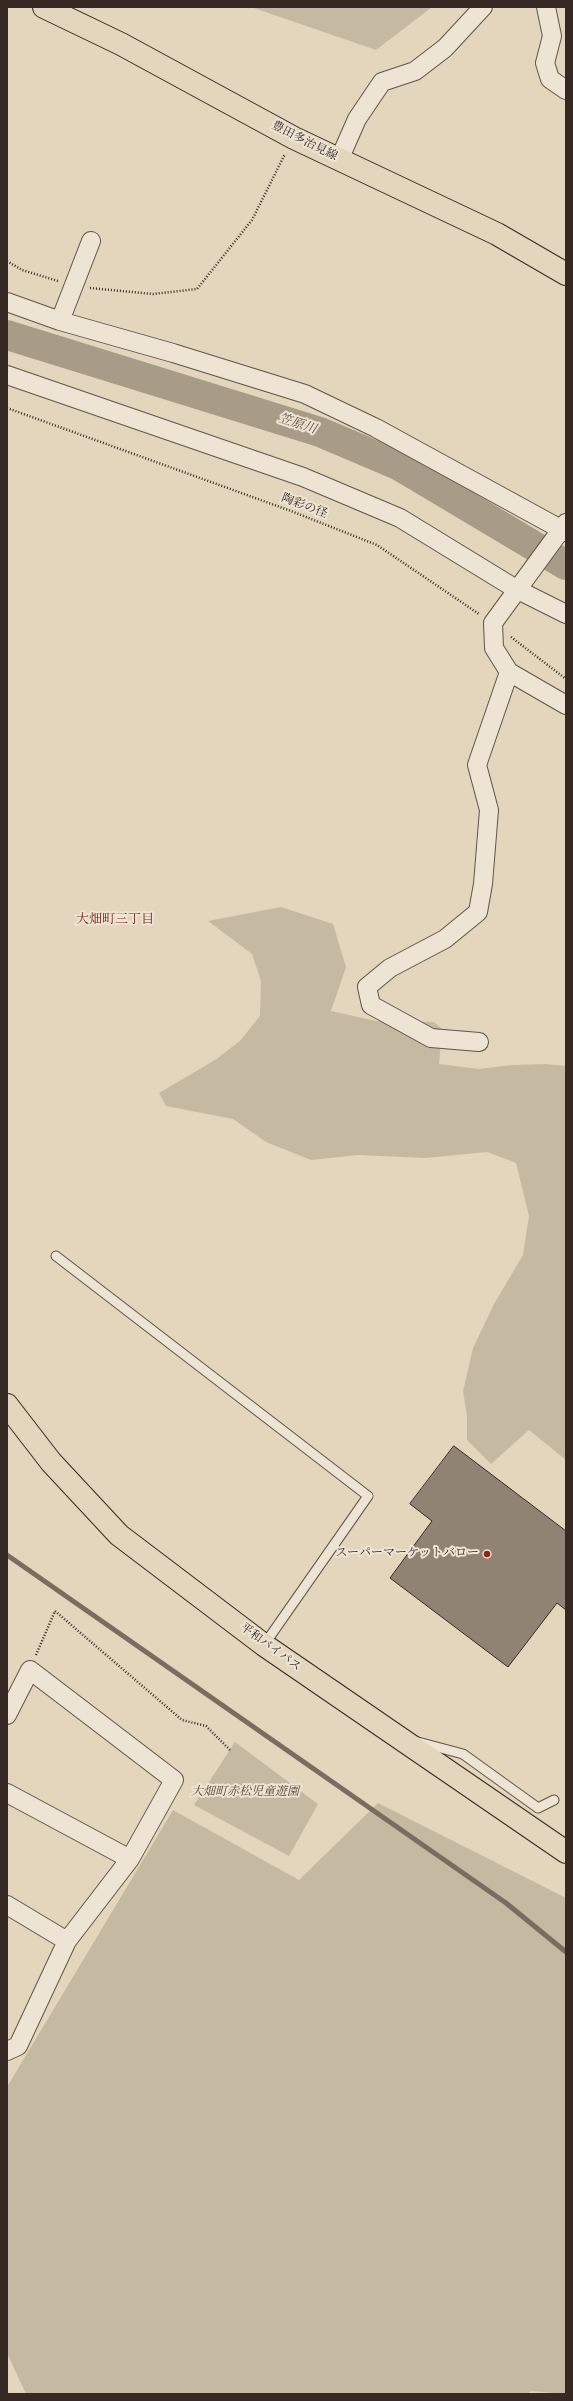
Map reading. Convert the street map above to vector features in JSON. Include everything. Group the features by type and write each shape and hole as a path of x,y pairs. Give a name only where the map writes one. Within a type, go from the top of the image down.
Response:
{"main road":[{"name":"豊田多治見線","path":"44,7 121,44 294,138 496,234 566,274"},
{"name":"平和バイパス","path":"7,1406 51,1462 119,1534 264,1645 566,1852"}],"street":[{"path":"339,160 357,119 382,82 415,71 445,48 484,7"},
{"path":"546,7 552,36 545,63 550,79 566,90"},
{"path":"60,321 91,241"},
{"path":"7,302 60,321 180,355 305,394 376,428 564,528 516,589 493,623 494,648 509,672 566,705"},
{"path":"7,375 310,480 400,518 516,589 566,614"},
{"path":"479,1042 431,1038 371,1005 367,987 390,968 445,939 478,912 483,884 489,810 477,765 509,672"},
{"path":"7,1715 30,1670 174,1780 130,1859 67,1941 18,2046 7,2051"},
{"path":"7,1793 130,1859"},
{"path":"7,1905 67,1941"}],"lane":[{"path":"56,1256 368,1496 264,1645"},
{"path":"396,1735 463,1754 538,1808 554,1800"}],"path":[{"path":"7,261 22,270 73,286 153,294 197,289 252,220 294,138"},
{"name":"陶彩の径","path":"7,408 291,511 377,545 493,623 566,679"},
{"path":"30,1670 55,1611 182,1720 206,1726 230,1750"}],"green space":[{"path":"251,7 432,7 376,50"},
{"path":"281,907 333,924 346,967 331,1011 376,1021 434,1022 442,1029 439,1064 479,1069 512,1065 545,1064 566,1066 566,1460 529,1430 491,1464 467,1440 467,1416 463,1391 473,1348 494,1304 523,1255 529,1216 516,1163 487,1152 425,1158 358,1155 311,1160 266,1142 233,1119 166,1106 159,1093 215,1060 240,1041 260,1016 261,981 252,954 208,921"},
{"name":"大畑町赤松児童遊園","path":"235,1742 318,1804 289,1856 194,1805"},
{"path":"378,1803 566,1898 566,2394 531,2391 528,2394 26,2394 7,2353 7,2087 173,1810 299,1880"}],"building":[{"name":"スーパーマーケットバロー","path":"454,1446 566,1531 566,1610 557,1603 508,1667 390,1578 432,1521 410,1504"}],"waterway":[{"name":"笠原川","path":"7,335 320,432 400,466 566,565"},
{"path":"7,1555 506,1903 566,1952"}],"place":[{"name":"スーパーマーケットバロー","path":"487,1554"}],"district":[{"name":"大畑町三丁目","path":"115,921"}]}
